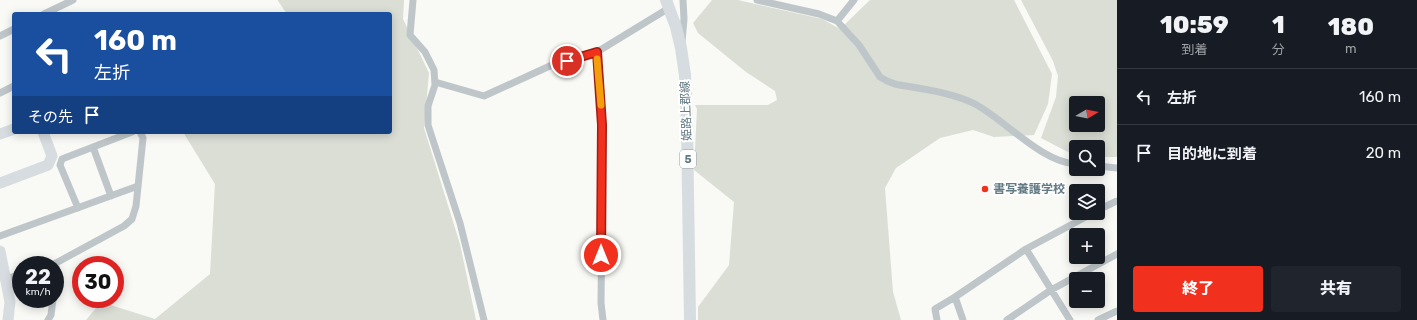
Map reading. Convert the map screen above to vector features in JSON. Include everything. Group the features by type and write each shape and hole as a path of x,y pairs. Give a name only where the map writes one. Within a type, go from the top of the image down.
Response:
{"main road":[{"name":"姫路上郡線","path":"667,4 681,48 685,75 690,320"}],"street":[{"path":"48,12 73,0"},
{"path":"413,0 410,36 425,52 434,70 435,82 428,106 428,125 460,222 484,320"},
{"path":"681,48 684,19 683,0"},
{"path":"757,0 819,14 837,21 860,45 880,77 895,84 950,95 974,104 1036,148 1065,164 1069,164"},
{"path":"837,21 854,0"},
{"path":"435,82 484,96 552,66 597,52 667,4"},
{"path":"0,36 12,30"},
{"path":"597,52 602,125 601,303 603,320"},
{"path":"0,92 12,87"},
{"path":"0,134 12,130"},
{"path":"0,183 48,165 52,156 44,134"},
{"path":"78,208 60,165 62,159 127,134"},
{"path":"64,259 124,226 132,219 136,206 143,138 141,134"},
{"path":"93,147 111,196"},
{"path":"1105,167 1117,168"},
{"path":"0,236 138,186"},
{"path":"1105,207 1117,201"},
{"path":"937,320 935,309 1026,249 1080,220"},
{"path":"1026,249 1070,320"},
{"path":"0,251 10,302 8,320"},
{"path":"1007,320 1051,290 1117,254"},
{"path":"6,279 12,277"},
{"path":"955,296 963,320"},
{"path":"48,320 51,315 52,308"},
{"path":"1098,320 1117,310"}],"shaded area":[{"path":"278,0 404,0 403,19 429,73 424,128 460,244 476,320 86,320 96,308 120,308 155,319 210,274 215,184 184,134 392,134 392,12 286,12"},
{"path":"712,0 738,0 822,19 840,29 870,0 1014,0 1052,74 1048,104 1034,135 994,137 973,130 940,138 896,168 885,188 893,292 901,320 698,320 698,307 729,265 734,202 694,170 697,109 695,105 768,105 777,100 775,91 746,72 698,33 693,23"},
{"path":"1021,0 1117,0 1117,157 1105,157 1105,140 1069,140 1069,152 1041,138 1056,97 1058,76 1053,61"}],"slow traffic":[{"path":"597,59 601,105"}],"place":[{"name":"書写養護学校","path":"985,189"}],"route":[{"path":"567,61 597,52 602,125 601,255"}]}
